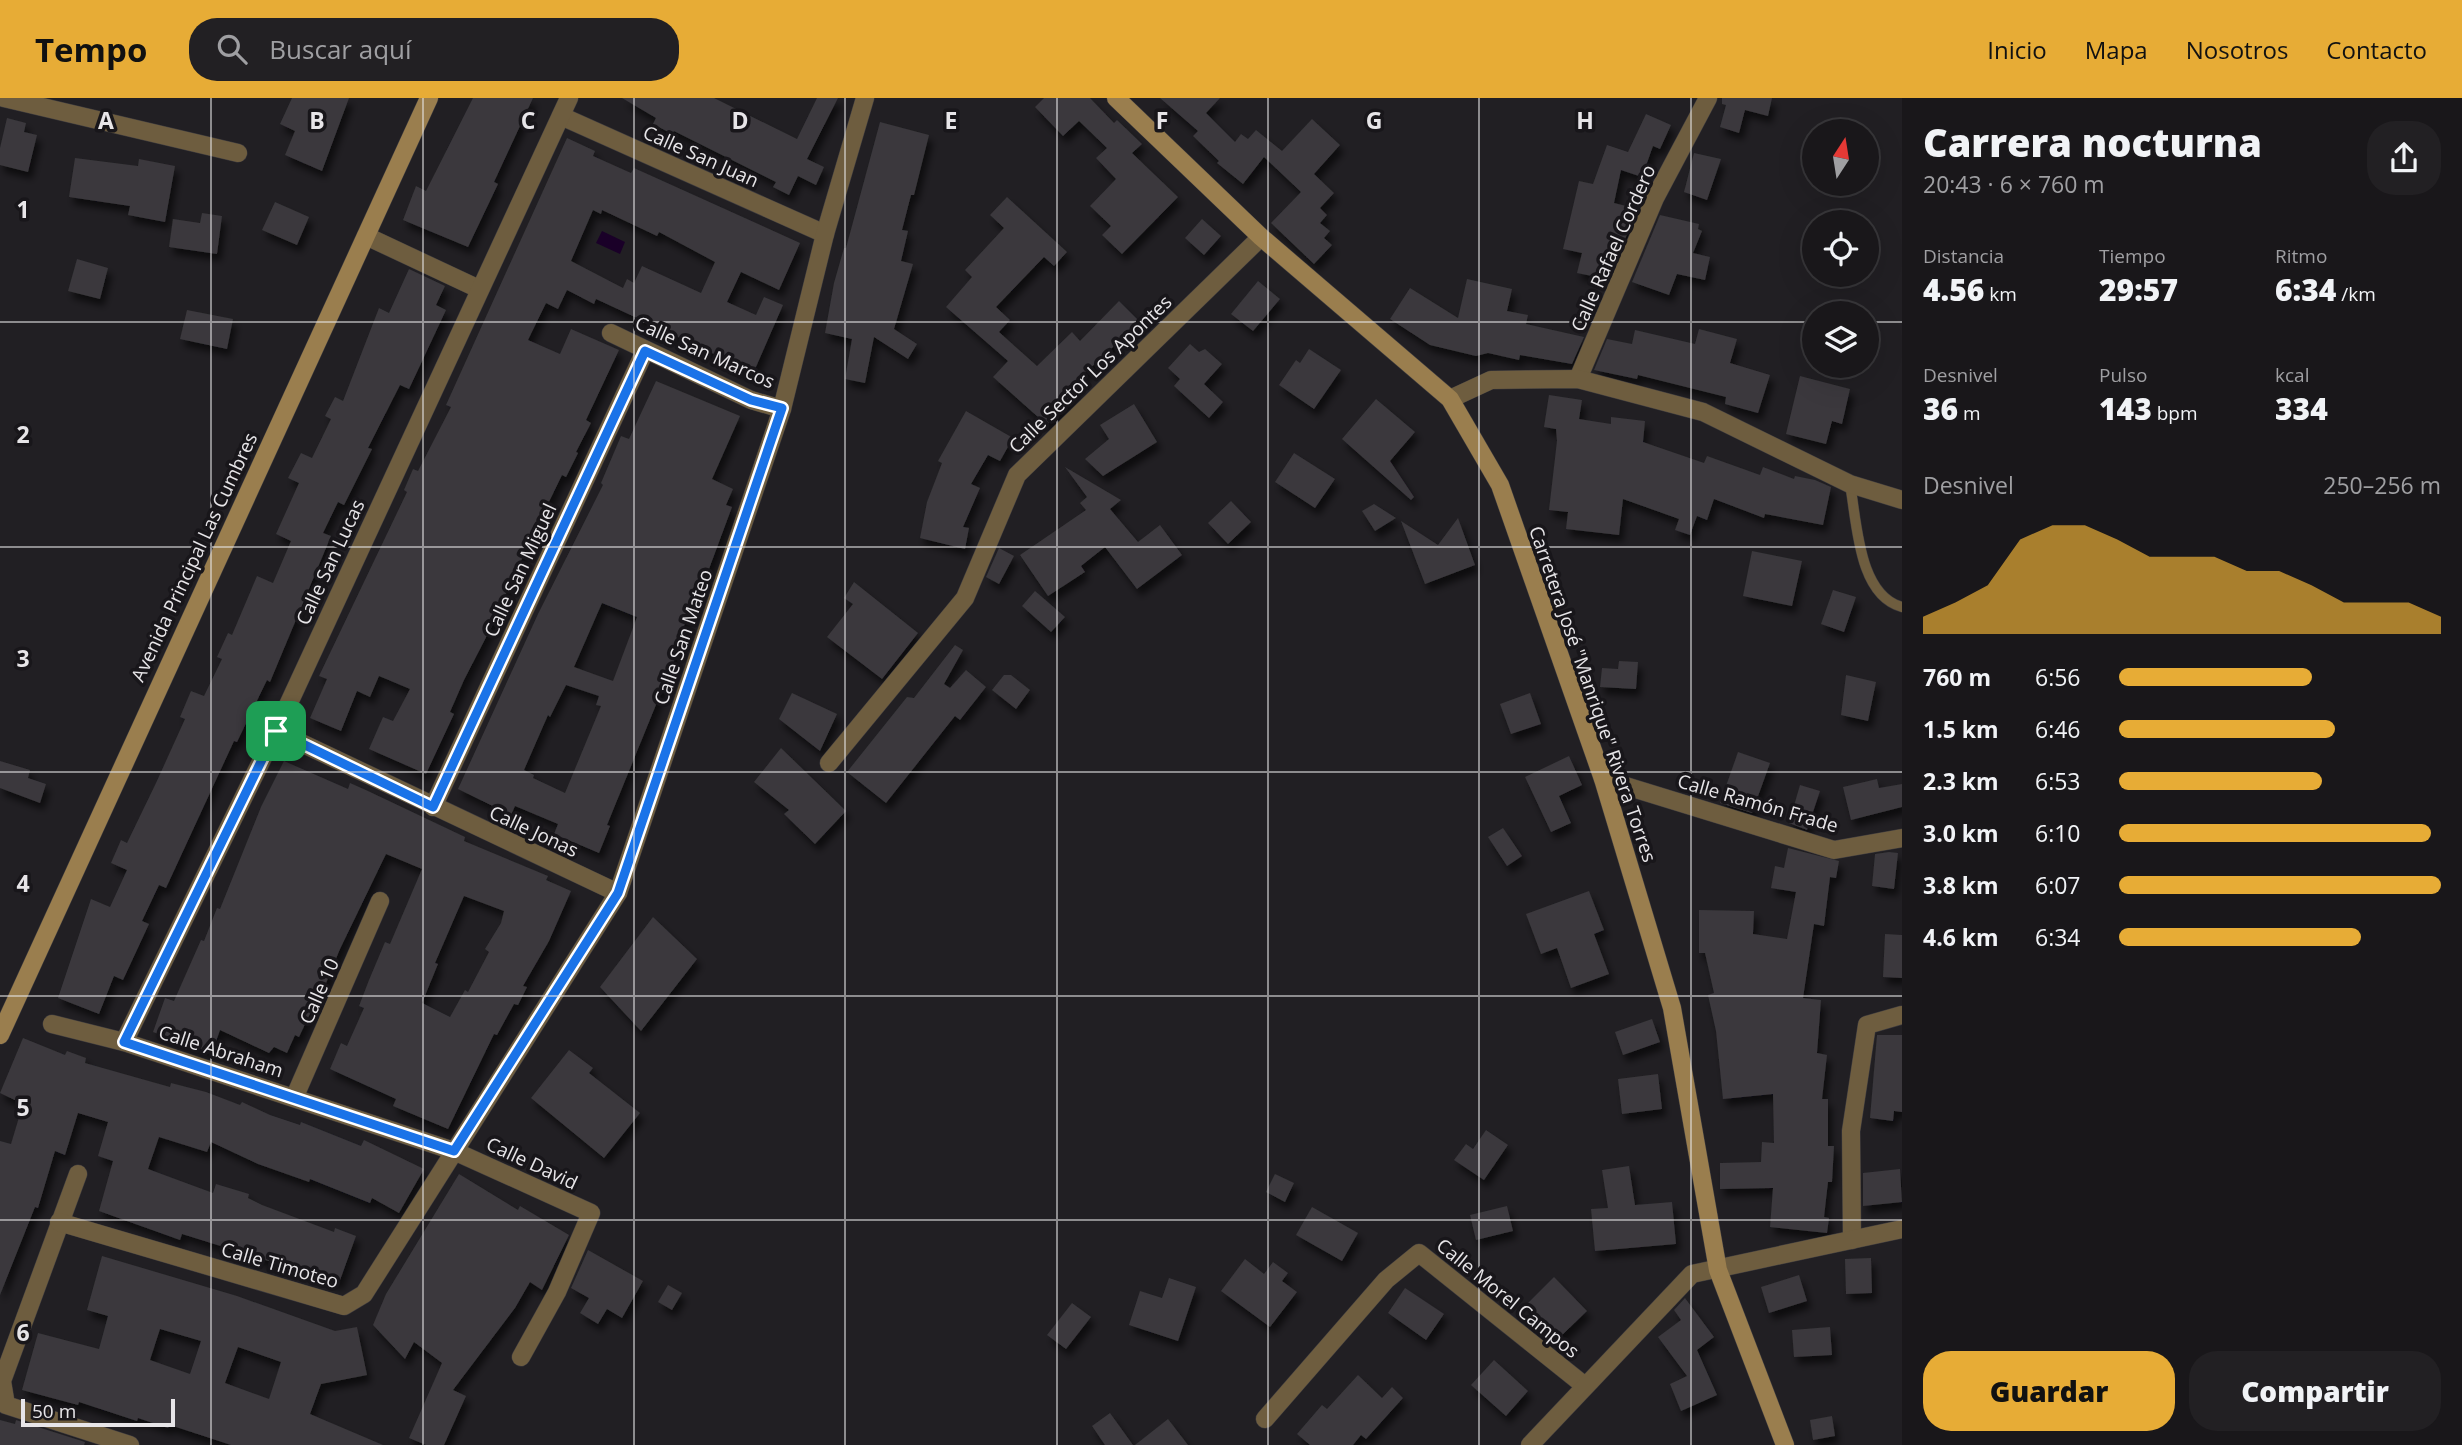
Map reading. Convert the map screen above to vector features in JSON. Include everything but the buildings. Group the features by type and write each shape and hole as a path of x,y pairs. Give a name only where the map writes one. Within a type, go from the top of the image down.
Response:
{"street":[{"path":"4,98 238,152"},
{"name":"Avenida Principal Las Cumbres","path":"0,1035 6,1003 429,98"},
{"name":"Calle San Lucas","path":"124,1042 276,731 569,98"},
{"name":"Calle San Mateo","path":"454,1151 618,893 782,408 825,234 865,98"},
{"name":"Carretera José \"Manrique\" Rivera Torres","path":"1116,98 1261,237 1450,399 1500,485 1603,779 1672,1009 1718,1270 1785,1445"},
{"name":"Calle Rafael Cordero","path":"1578,379 1655,198 1689,139 1708,98"},
{"name":"Calle San Juan","path":"561,116 825,234"},
{"path":"366,236 479,289"},
{"name":"Calle Sector Los Apontes","path":"829,763 965,598 1017,474 1261,237"},
{"name":"Calle San Marcos","path":"611,332 645,351 751,400 782,408"},
{"name":"Calle San Miguel","path":"433,807 645,351"},
{"path":"1450,399 1491,380 1578,379 1703,412 1850,484 1887,498 1902,500"},
{"path":"276,731 433,807"},
{"name":"Calle Ramón Frade","path":"1603,779 1834,850 1902,838"},
{"name":"Calle Jonas","path":"433,807 618,893"},
{"name":"Calle 10","path":"295,1097 380,901"},
{"path":"1852,1240 1852,1131 1867,1025 1902,1015"},
{"name":"Calle Abraham","path":"52,1024 124,1042 295,1097"},
{"name":"Calle David","path":"295,1097 454,1151 591,1213 557,1292 521,1357"},
{"name":"Calle Timoteo","path":"59,1222 344,1306 364,1294 454,1151"},
{"path":"78,1174 2,1381 6,1405 130,1445"},
{"path":"1538,1442 1585,1386 1692,1274 1902,1229"},
{"name":"Calle Morel Campos","path":"1265,1419 1386,1280 1419,1253 1585,1386"}],"lane":[{"path":"1850,484 1864,560 1876,588 1887,603 1902,607"}],"shaded area":[{"path":"602,231 625,242 620,254 596,243"}],"route":[{"path":"645,351 751,400 782,408 618,893 454,1151 124,1042 276,731 433,807 645,351"}]}
